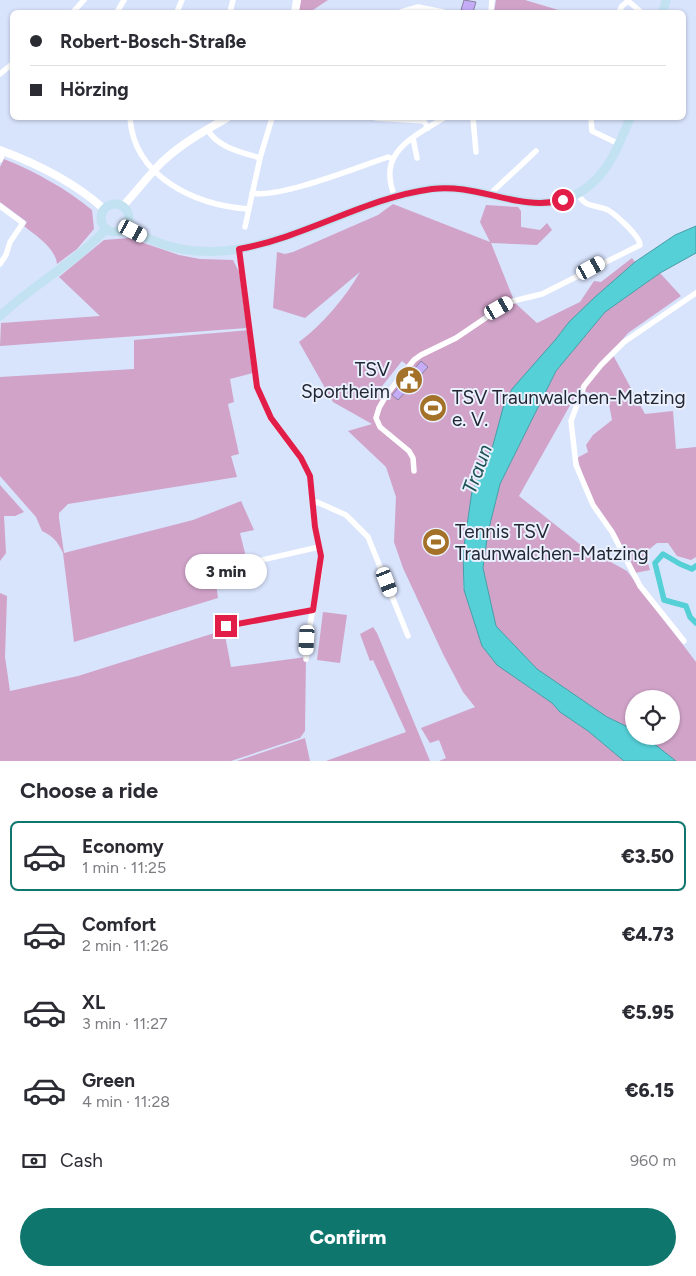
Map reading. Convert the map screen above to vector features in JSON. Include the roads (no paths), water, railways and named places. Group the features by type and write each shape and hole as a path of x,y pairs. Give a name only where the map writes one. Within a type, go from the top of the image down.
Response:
{"main road":[{"path":"126,226 152,240 178,248 210,251 239,249 291,237 348,212 394,197 446,187 464,188 538,203 557,202 578,194 601,175 619,144 629,120"},
{"path":"115,204 123,206 128,213 126,226 117,232 106,229 101,222 104,209 115,204"},
{"path":"0,316 17,301 68,264 106,229"}],"street":[{"path":"75,10 84,0"},
{"path":"620,10 628,1 639,10"},
{"path":"408,10 418,7 433,10"},
{"path":"0,74 10,66"},
{"path":"130,120 137,146 143,158 177,189 213,203 248,209"},
{"path":"123,206 154,170 183,144 223,120"},
{"path":"245,227 260,158 271,120"},
{"path":"408,120 424,121 428,128"},
{"path":"394,197 390,176 393,159 413,138 441,120"},
{"path":"473,120 476,152"},
{"path":"591,120 592,131 619,144"},
{"path":"207,129 211,136 226,146 260,158"},
{"path":"413,138 417,158"},
{"path":"0,160 2,150 51,172 104,209"},
{"path":"490,194 536,151"},
{"path":"252,193 262,195 282,192 388,157 393,159"},
{"path":"414,471 413,458 409,451 380,427 376,418 387,394 414,360 421,354 456,338 510,302 542,294 640,244 638,239 613,214 606,209 584,203 578,194"},
{"path":"0,206 23,223 10,242 6,255 0,264"},
{"path":"239,249 254,372 260,397 271,418 301,458 310,476 315,527 321,556 307,640 306,659"},
{"path":"684,641 640,586 612,532 593,504 576,465 571,421 584,386 600,365 630,337 694,294"},
{"path":"313,503 317,502 346,515 368,537 408,636"},
{"path":"218,570 319,547"},
{"path":"226,626 313,610"}],"waterway":[{"path":"696,566 692,569 663,554 655,563 664,600 686,606 690,617 696,623"}],"place":[{"name":"TSV Sportheim","path":"409,380"},
{"name":"TSV Traunwalchen-Matzing e. V.","path":"433,408"},
{"name":"Tennis TSV Traunwalchen-Matzing","path":"436,542"}],"water label":[{"name":"Traun","path":"477,469"}]}
